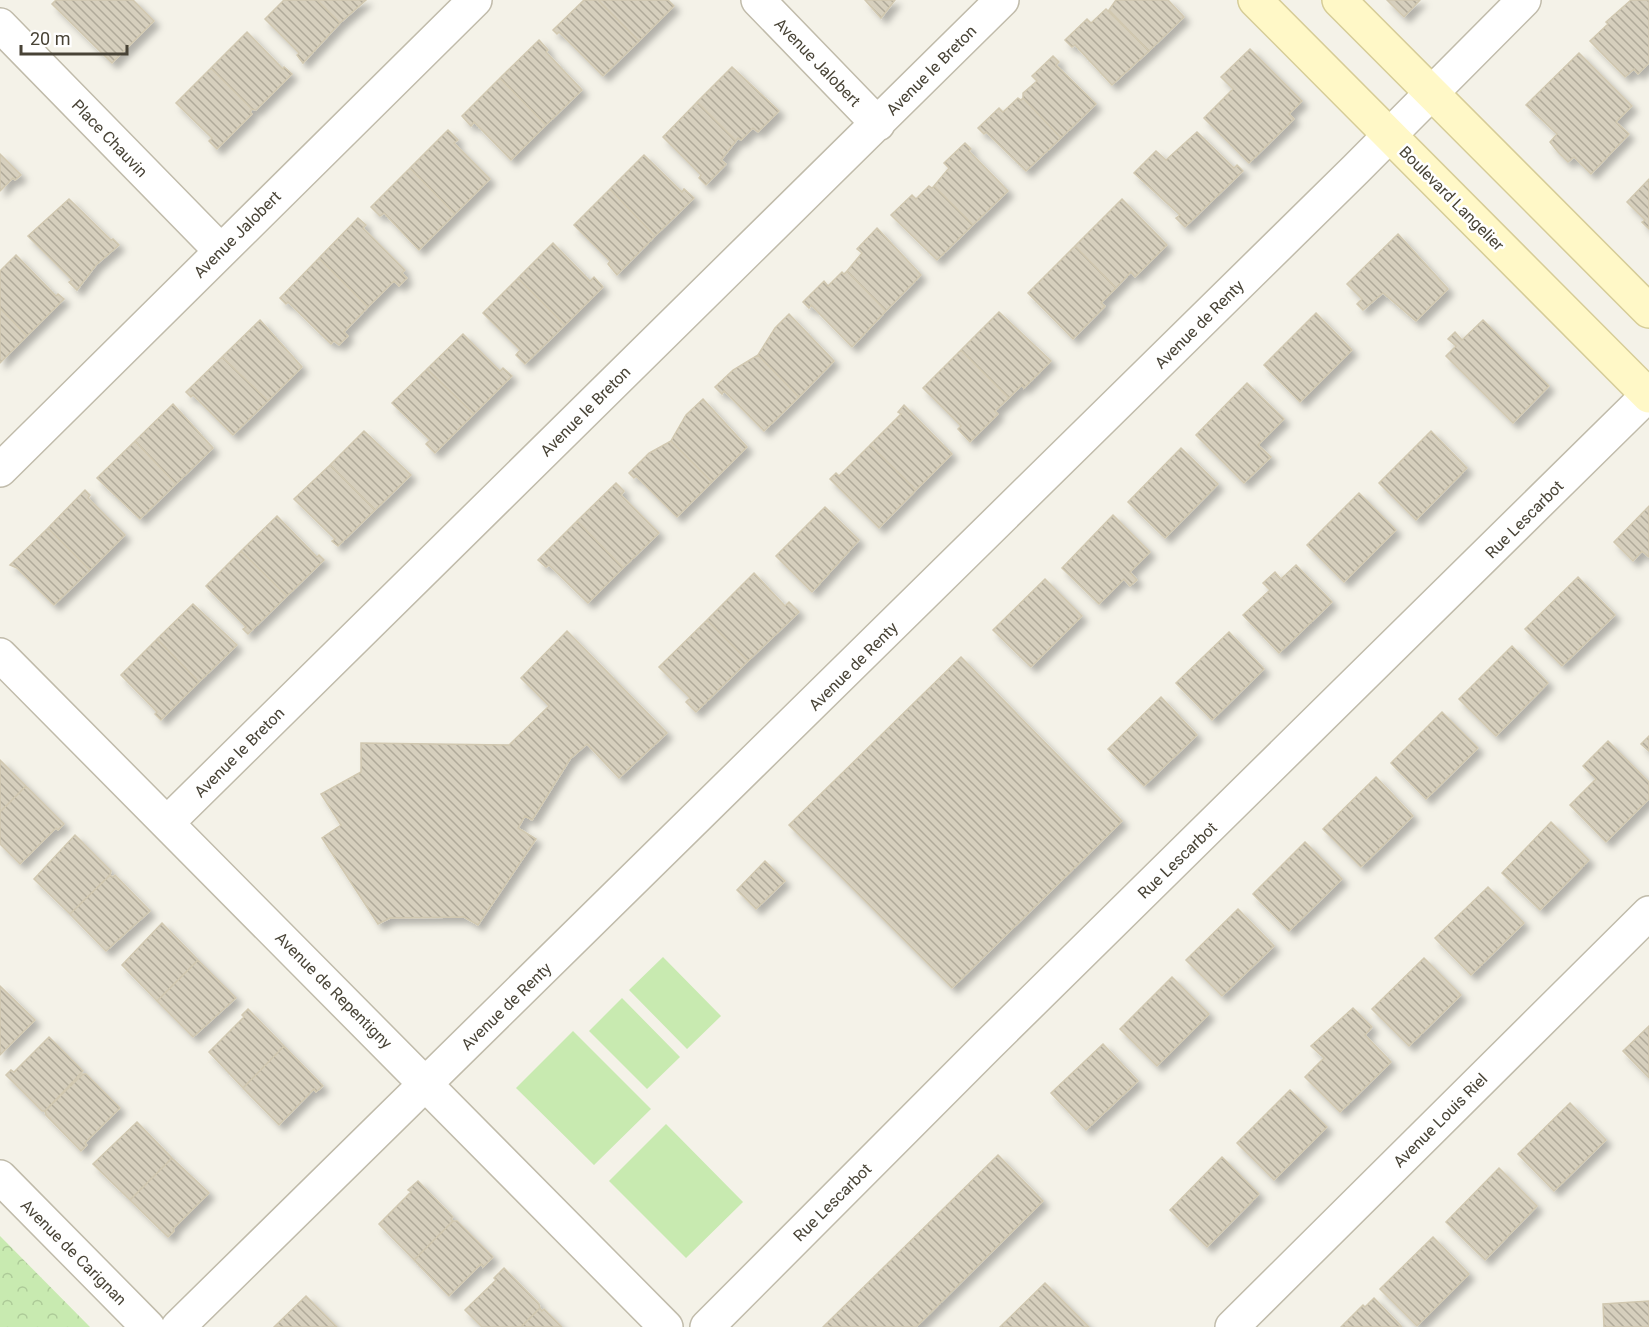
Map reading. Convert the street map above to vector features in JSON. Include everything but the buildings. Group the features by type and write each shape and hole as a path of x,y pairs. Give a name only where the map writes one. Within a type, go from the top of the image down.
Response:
{"main road":[{"name":"Boulevard Langelier","path":"1255,0 1649,395"},
{"path":"1339,0 1649,311"}],"street":[{"name":"Avenue Jalobert","path":"0,470 475,0"},
{"name":"Avenue Jalobert","path":"758,0 878,124"},
{"name":"Avenue le Breton","path":"168,822 1002,0"},
{"name":"Avenue de Renty","path":"178,1327 1389,136 1524,0"},
{"name":"Place Chauvin","path":"0,25 220,250"},
{"name":"Rue Lescarbot","path":"707,1327 987,1046 1649,395"},
{"name":"Avenue de Repentigny","path":"0,655 666,1327"},
{"name":"Avenue Louis Riel","path":"1232,1327 1649,913"},
{"name":"Avenue de Carignan","path":"0,1177 148,1327"}],"green space":[{"path":"663,957 721,1016 687,1049 629,990"},
{"path":"622,998 680,1057 647,1089 589,1031"},
{"path":"573,1031 651,1109 594,1165 516,1088"},
{"path":"666,1124 743,1202 686,1258 609,1181"},
{"path":"0,1236 90,1327 0,1327"}]}
